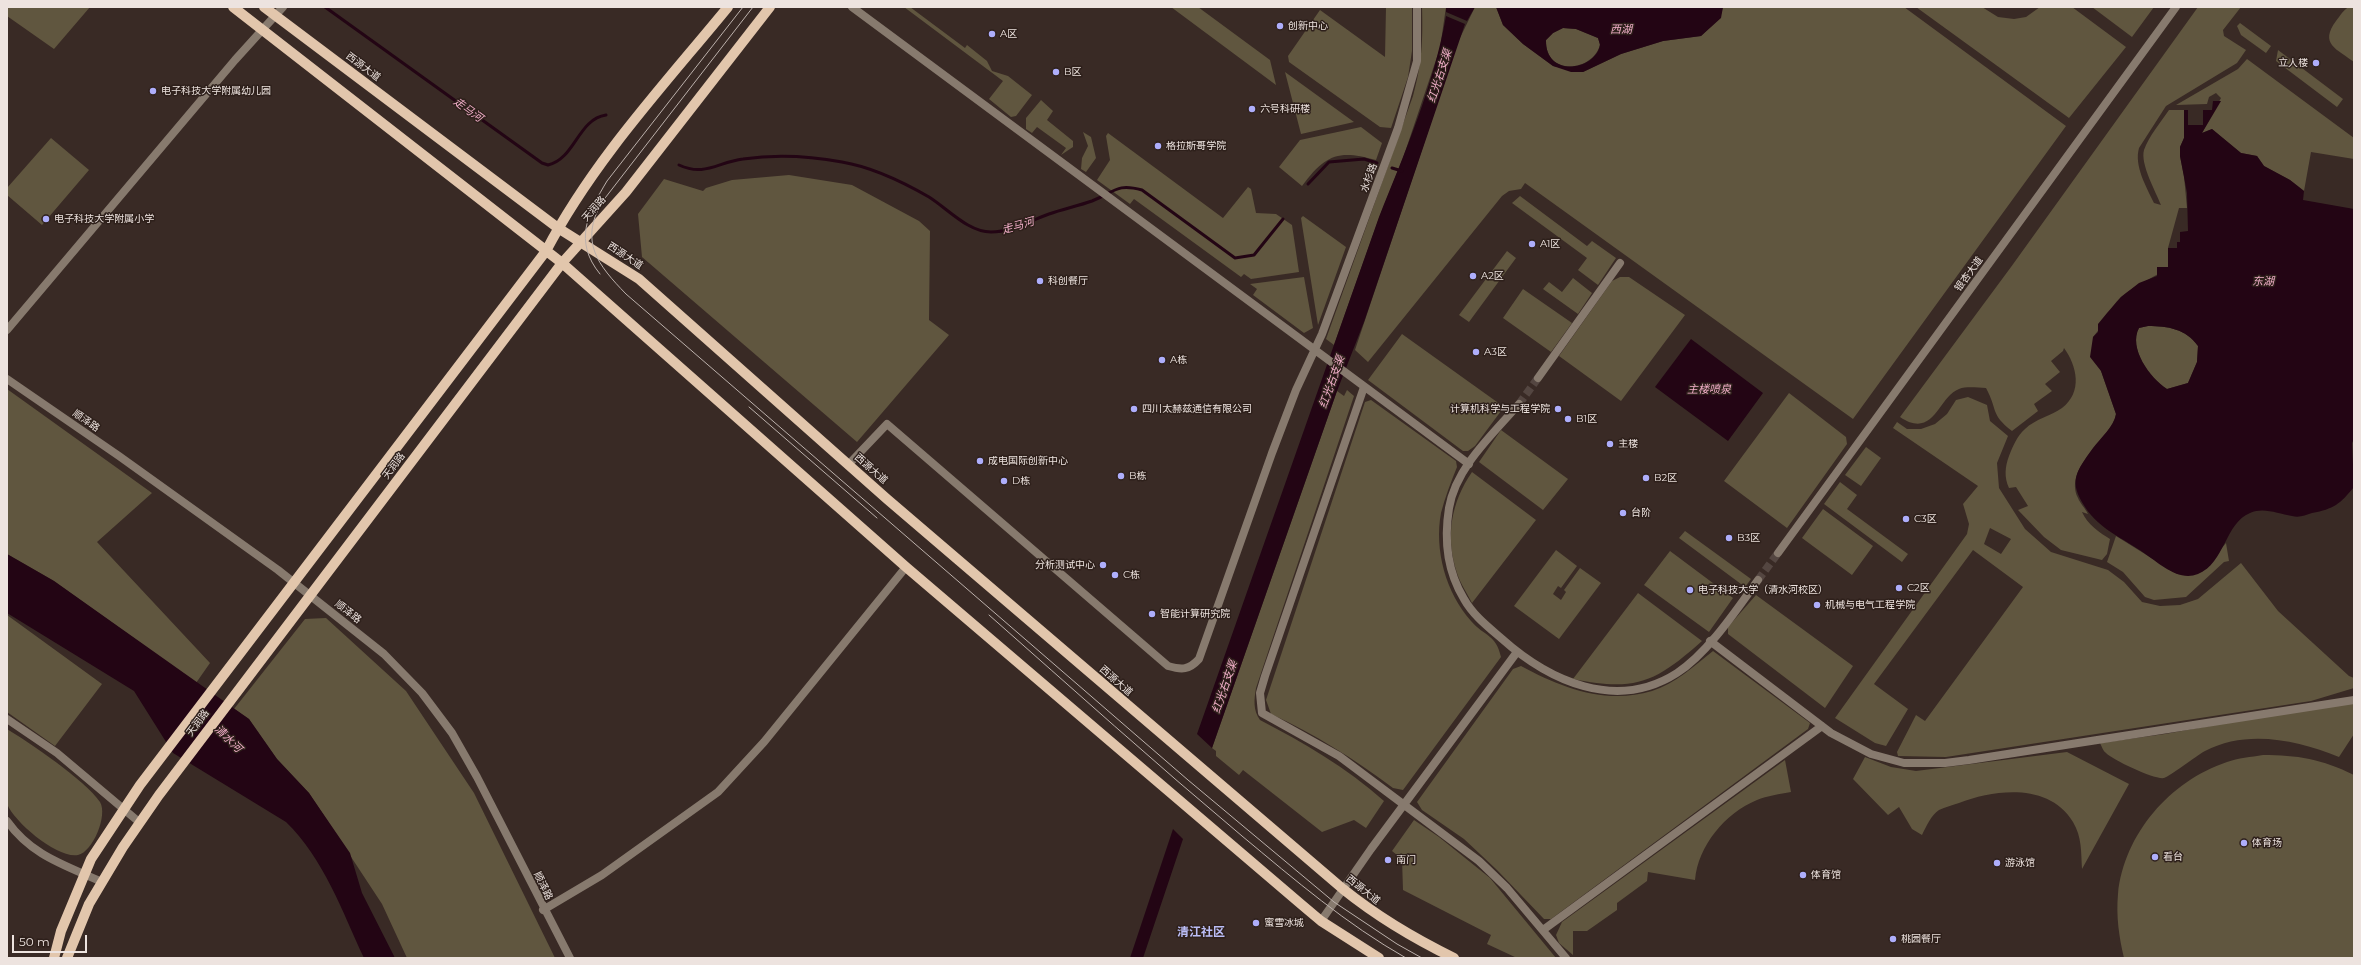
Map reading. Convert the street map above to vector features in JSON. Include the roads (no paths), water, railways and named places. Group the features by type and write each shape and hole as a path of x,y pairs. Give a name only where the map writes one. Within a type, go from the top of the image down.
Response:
{"main road":[{"path":"233,7 562,263 906,567 1321,921 1378,958"},
{"name":"西源大道","path":"264,7 558,228 639,279 848,465 1186,757 1343,889 1378,917 1454,958"},
{"name":"天润路","path":"54,957 61,931 91,859 124,809 165,752 295,584 546,251 558,228 596,168 728,7"},
{"name":"天润路","path":"67,958 89,904 139,822 562,263 626,192 770,7"}],"street":[{"path":"7,330 262,29 283,7"},
{"path":"852,7 1326,360 1469,464"},
{"name":"水杉路","path":"848,465 887,424 1168,666 1186,669 1199,659 1272,454 1314,351 1400,121 1417,61 1417,7"},
{"name":"银杏大道","path":"1778,553 2176,7"},
{"path":"1538,378 1620,262"},
{"name":"顺泽路","path":"7,379 119,456 311,596 384,654 422,693 452,733 476,777 543,910 570,958"},
{"path":"1364,387 1265,676 1259,703 1262,713 1339,756 1479,861 1507,888 1566,958"},
{"path":"1519,404 1469,464 1458,481 1449,507 1446,541 1448,557 1457,586 1474,613 1517,652 1565,682 1581,686 1618,690 1652,684 1677,672 1696,657 1758,580"},
{"path":"543,910 602,875 718,792 764,742 906,567"},
{"path":"1710,641 1822,726 1871,754 1904,763 1945,763 2354,700"},
{"path":"1321,921 1517,652"},
{"path":"7,719 57,753 139,822"},
{"path":"1543,930 1822,726"},
{"path":"7,821 14,830 40,853 64,867 102,882"}],"water":[{"path":"1446,7 1475,7 1467,21 1446,12"},
{"name":"西湖","path":"1496,7 1723,7 1721,18 1701,36 1663,41 1621,54 1583,72 1571,72 1553,66 1523,44 1503,25","holes":["1563,28 1576,29 1598,38 1600,45 1596,54 1589,61 1580,65 1561,65 1553,60 1548,52 1546,40 1553,33"]},
{"name":"红光右支渠","path":"1446,16 1465,24 1364,322 1337,391 1212,748 1197,734 1379,217 1418,118 1441,42"},
{"name":"东湖","path":"2213,101 2221,101 2202,133 2212,129 2241,153 2257,156 2264,166 2290,180 2304,191 2303,200 2354,209 2354,439 2352,443 2354,487 2345,498 2336,505 2326,510 2298,517 2266,511 2255,511 2250,513 2235,525 2220,553 2207,569 2198,574 2183,576 2176,574 2162,566 2098,522 2085,507 2080,498 2077,490 2076,477 2082,464 2093,448 2110,428 2116,414 2101,371 2090,357 2093,337 2098,332 2098,324 2121,297 2139,283 2157,276 2157,267 2168,267 2168,248 2177,248 2177,242 2180,242 2180,232 2188,231 2187,193 2180,156 2180,147 2184,138 2184,110 2188,110 2188,125 2203,125 2203,110 2212,110","holes":["2155,326 2182,332 2193,340 2198,346 2197,362 2188,383 2167,389 2154,378 2142,362 2136,344 2136,336 2139,328"]},
{"name":"主楼喷泉","path":"1691,339 1763,393 1728,441 1655,387"},
{"name":"清水河","path":"7,554 54,581 249,719 277,759 309,793 350,853 362,893 395,958 364,958 340,904 322,869 311,852 286,822 173,753 134,691 7,613"},
{"path":"1173,829 1183,839 1143,958 1130,958"}],"waterway":[{"name":"走马河","path":"325,7 542,163 548,165 557,161 565,155 582,131 589,124 597,118 606,115"},
{"name":"走马河","path":"679,165 696,170 711,168 743,159 780,156 818,158 853,164 876,171 909,186 929,197 966,224 983,231 991,232 999,232 1013,228 1049,214 1092,201 1121,188 1133,188 1142,190 1235,258 1254,255 1283,219"},
{"name":"走马河","path":"1308,184 1329,162 1364,159 1377,163"},
{"name":"走马河","path":"1392,168 1402,171"}],"tunnel":[{"path":"1519,404 1538,378"},
{"path":"1758,580 1778,553"}],"tram line":[{"path":"600,274 592,262 587,250 585,239 586,227 594,204 607,181 743,7"},
{"path":"753,7 602,202 595,216 592,229 592,241 600,263 607,273 626,294 1188,780 1334,902 1397,944 1422,958"},
{"path":"749,407 877,518"},
{"path":"989,615 1178,782 1282,869 1321,901 1363,931 1406,958"}],"place":[{"name":"创新中心","path":"1280,26"},
{"name":"A区","path":"992,34"},
{"name":"立人楼","path":"2316,63"},
{"name":"B区","path":"1056,72"},
{"name":"电子科技大学附属幼儿园","path":"153,91"},
{"name":"六号科研楼","path":"1252,109"},
{"name":"格拉斯哥学院","path":"1158,146"},
{"name":"电子科技大学附属小学","path":"46,219"},
{"name":"A1区","path":"1532,244"},
{"name":"A2区","path":"1473,276"},
{"name":"科创餐厅","path":"1040,281"},
{"name":"A3区","path":"1476,352"},
{"name":"A栋","path":"1162,360"},
{"name":"四川太赫兹通信有限公司","path":"1134,409"},
{"name":"计算机科学与工程学院","path":"1558,409"},
{"name":"B1区","path":"1568,419"},
{"name":"主楼","path":"1610,444"},
{"name":"成电国际创新中心","path":"980,461"},
{"name":"B栋","path":"1121,476"},
{"name":"B2区","path":"1646,478"},
{"name":"D栋","path":"1004,481"},
{"name":"台阶","path":"1623,513"},
{"name":"C3区","path":"1906,519"},
{"name":"B3区","path":"1729,538"},
{"name":"分析测试中心","path":"1103,565"},
{"name":"C栋","path":"1115,575"},
{"name":"C2区","path":"1899,588"},
{"name":"电子科技大学（清水河校区）","path":"1690,590"},
{"name":"机械与电气工程学院","path":"1817,605"},
{"name":"智能计算研究院","path":"1152,614"},
{"name":"体育场","path":"2244,843"},
{"name":"看台","path":"2155,857"},
{"name":"南门","path":"1388,860"},
{"name":"游泳馆","path":"1997,863"},
{"name":"体育馆","path":"1803,875"},
{"name":"蜜雪冰城","path":"1256,923"},
{"name":"桃园餐厅","path":"1893,939"}],"district":[{"name":"清江社区","path":"1201,932"}]}
